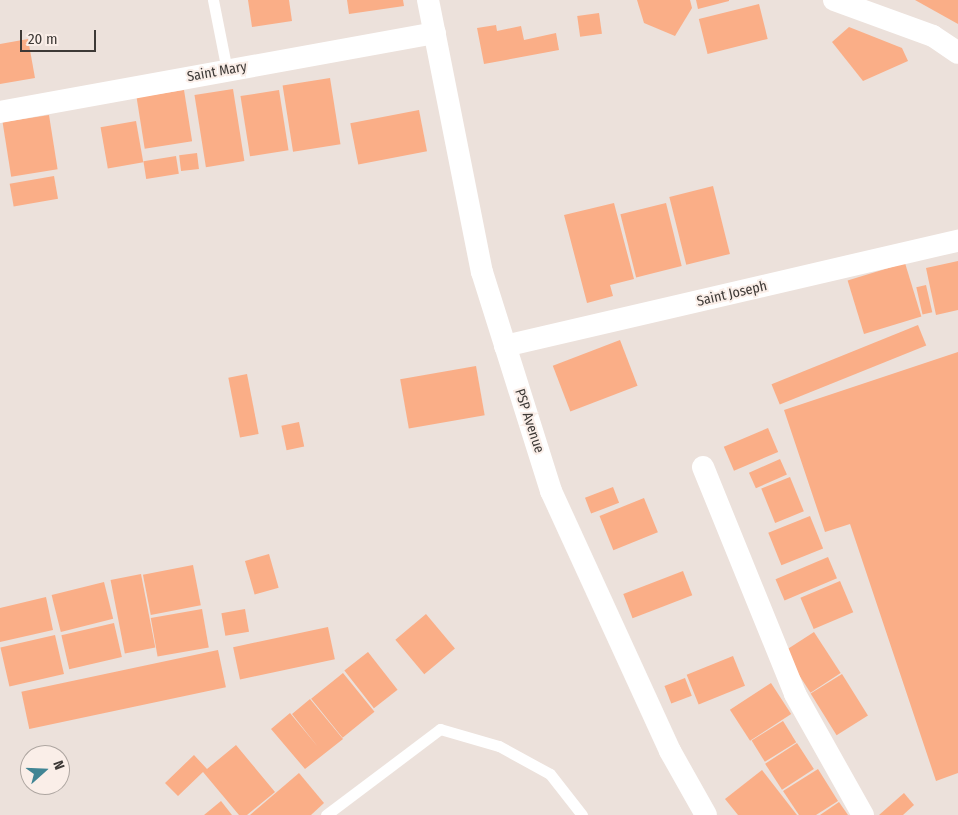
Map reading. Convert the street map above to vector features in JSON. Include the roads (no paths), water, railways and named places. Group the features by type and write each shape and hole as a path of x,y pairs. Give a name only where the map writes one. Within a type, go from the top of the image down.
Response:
{"street":[{"name":"PSP Avenue","path":"428,0 482,272 551,490 670,750 706,815"},
{"path":"834,0 933,36 958,53"},
{"name":"Saint Mary","path":"0,112 435,33"},
{"name":"Saint Joseph","path":"505,346 958,242"},
{"path":"702,467 795,694 863,815"}],"lane":[{"path":"213,0 227,71"},
{"path":"326,815 440,729 499,746 550,774 582,815"}]}
